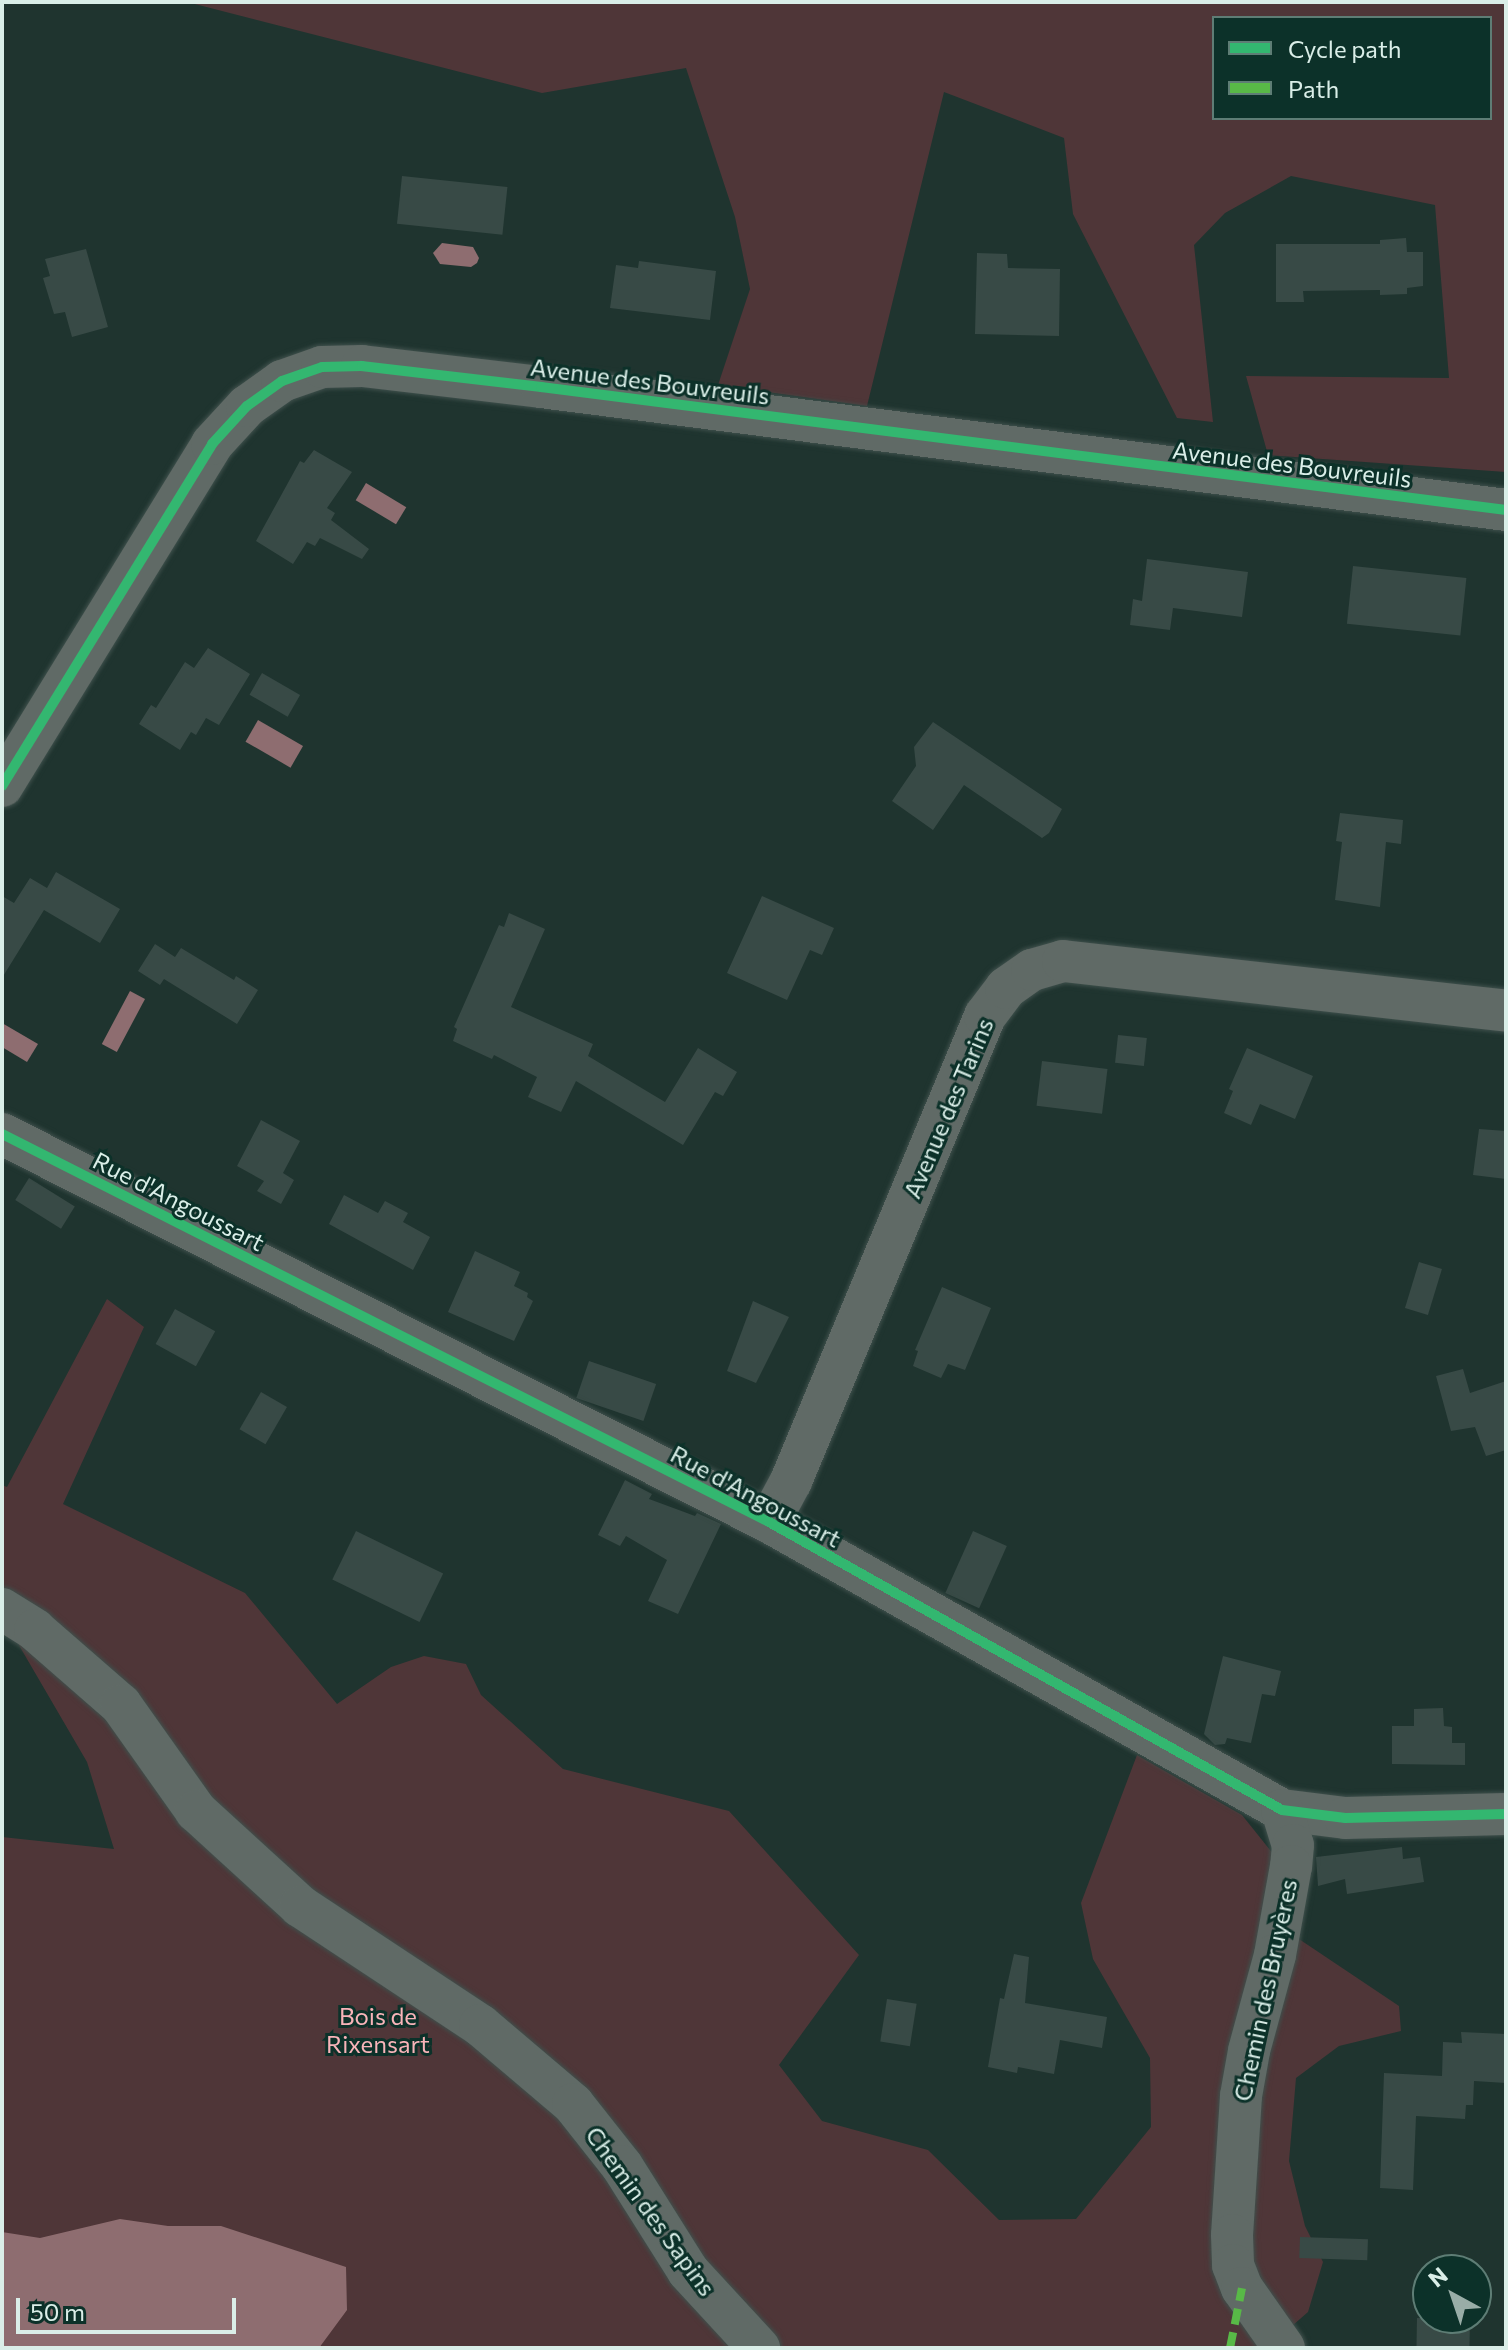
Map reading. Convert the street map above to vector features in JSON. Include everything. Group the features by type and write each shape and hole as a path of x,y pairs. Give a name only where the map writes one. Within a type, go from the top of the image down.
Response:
{"street":[{"name":"Avenue des Bouvreuils","path":"2,785 212,444 247,406 282,381 322,367 362,366 541,387 1506,510"},
{"name":"Avenue des Tarins","path":"769,1522 791,1481 985,1016 1006,988 1032,970 1063,961 1506,1011"},
{"name":"Rue d'Angoussart","path":"2,1134 769,1522 1282,1810 1345,1818 1506,1814"},
{"name":"Chemin des Sapins","path":"2,1609 35,1630 121,1705 196,1811 300,1906 480,2025 573,2104 622,2166 688,2271 759,2348"},
{"name":"Chemin des Bruyères","path":"1282,1810 1293,1845 1291,1866 1275,1955 1261,2017 1249,2051 1241,2096 1232,2235 1233,2265 1242,2288 1284,2348"}],"green space":[{"path":"187,2 1506,2 1506,472 1268,455 1246,376 1449,378 1435,205 1291,176 1225,213 1194,245 1213,422 1177,418 1073,214 1064,138 944,92 867,406 718,385 750,289 735,217 686,68 542,93"},
{"name":"Bois de Rixensart","path":"107,1299 144,1327 63,1504 245,1593 337,1704 391,1667 424,1656 466,1664 481,1695 563,1769 729,1811 859,1955 779,2065 822,2121 928,2150 999,2220 1076,2219 1151,2127 1150,2058 1093,1959 1081,1903 1137,1755 1242,1815 1286,1870 1290,1933 1399,2006 1401,2031 1339,2046 1296,2078 1289,2161 1305,2226 1323,2262 1308,2312 1267,2348 2,2348 2,1837 114,1849 87,1762 13,1635 2,1628 2,1485 7,1487"}],"shaded area":[{"path":"442,243 473,247 479,258 477,263 471,267 440,264 433,253"},
{"path":"366,483 406,507 396,524 356,500"},
{"path":"258,720 303,746 291,768 246,742"},
{"path":"130,991 145,999 117,1052 102,1044"},
{"path":"2,1023 38,1044 27,1062 2,1047"},
{"path":"120,2219 168,2226 221,2226 346,2267 347,2310 319,2348 2,2348 2,2232 40,2238"}],"building":[{"path":"402,176 507,187 502,235 397,224"},
{"path":"1406,238 1407,252 1423,252 1423,286 1407,288 1407,294 1380,295 1380,290 1303,291 1304,302 1276,302 1276,244 1380,244 1380,240"},
{"path":"86,249 108,327 72,337 65,312 54,314 43,278 50,276 45,259"},
{"path":"977,253 1007,254 1008,268 1060,269 1059,336 975,334"},
{"path":"639,261 716,271 710,320 610,308 616,265 638,268"},
{"path":"314,450 352,472 327,508 335,513 331,520 369,549 362,559 320,538 315,546 307,542 293,564 256,541 300,461 304,463"},
{"path":"1147,559 1248,572 1242,617 1173,608 1170,630 1130,625 1133,599 1142,601"},
{"path":"1353,566 1466,578 1460,636 1347,624"},
{"path":"208,648 250,674 219,725 206,718 196,735 191,732 180,750 139,724 151,705 156,708 185,662 194,668"},
{"path":"262,673 300,695 288,717 250,695"},
{"path":"933,722 1062,809 1049,833 1042,838 964,785 933,830 892,801 916,766 914,747"},
{"path":"1340,813 1403,820 1401,844 1386,842 1380,907 1335,900 1342,842 1336,841"},
{"path":"56,872 120,909 100,943 44,910 2,978 2,896 14,903 30,878 47,888"},
{"path":"762,896 834,928 822,955 810,950 787,1000 727,973"},
{"path":"509,913 545,929 511,1007 593,1044 588,1056 665,1102 698,1048 737,1072 723,1096 715,1092 683,1145 576,1081 561,1112 528,1097 537,1077 494,1055 492,1059 453,1041 457,1029 454,1027 499,925 504,927"},
{"path":"155,944 175,957 181,948 234,980 236,976 258,990 237,1024 164,979 160,985 138,971"},
{"path":"1118,1035 1147,1038 1144,1066 1115,1063"},
{"path":"1247,1048 1313,1076 1295,1119 1260,1104 1251,1125 1224,1113 1233,1091 1229,1089"},
{"path":"1042,1061 1108,1069 1102,1114 1037,1106"},
{"path":"261,1120 300,1141 283,1173 294,1180 281,1204 257,1191 264,1181 237,1166"},
{"path":"1479,1129 1506,1131 1506,1179 1473,1175"},
{"path":"29,1178 75,1207 61,1229 15,1200"},
{"path":"344,1195 378,1213 385,1201 408,1213 403,1222 430,1237 413,1270 329,1224"},
{"path":"475,1251 520,1272 514,1286 528,1293 527,1297 533,1301 514,1341 448,1312"},
{"path":"1419,1262 1442,1269 1428,1315 1405,1308"},
{"path":"942,1287 991,1308 965,1370 948,1364 941,1378 913,1366 918,1351 915,1350"},
{"path":"753,1301 789,1317 756,1383 727,1371"},
{"path":"175,1309 215,1331 196,1366 156,1344"},
{"path":"589,1361 656,1384 643,1421 576,1398"},
{"path":"1463,1369 1470,1393 1506,1381 1506,1450 1486,1456 1475,1427 1451,1431 1436,1376"},
{"path":"261,1392 287,1407 265,1444 239,1429"},
{"path":"625,1480 652,1494 649,1499 695,1516 697,1513 721,1524 678,1614 648,1601 667,1560 626,1536 620,1546 598,1535"},
{"path":"356,1531 443,1574 420,1622 332,1580"},
{"path":"973,1531 1007,1546 979,1608 945,1593"},
{"path":"1223,1656 1281,1671 1275,1696 1262,1694 1251,1743 1227,1738 1225,1744 1215,1745 1204,1734"},
{"path":"1443,1708 1444,1726 1452,1727 1452,1743 1465,1743 1465,1765 1392,1764 1392,1726 1414,1726 1414,1709"},
{"path":"1402,1847 1403,1859 1420,1857 1424,1882 1347,1894 1345,1879 1318,1886 1316,1857"},
{"path":"1014,1954 1029,1957 1025,2003 1107,2017 1102,2048 1060,2040 1054,2074 1018,2067 1017,2073 988,2067 1000,1998 1004,1999"},
{"path":"887,1999 917,2004 910,2046 880,2041"},
{"path":"1461,2032 1506,2034 1506,2083 1474,2081 1473,2105 1466,2105 1465,2119 1416,2116 1413,2190 1380,2188 1384,2073 1442,2076 1443,2042 1462,2043"},
{"path":"1300,2237 1368,2239 1367,2260 1299,2258"},
{"path":"1417,2334 1470,2334 1469,2348 1416,2348"}],"marked path":[{"path":"1230,2348 1242,2288"}],"cycle path":[{"path":"2,786 212,444 247,406 282,381 322,367 362,366 541,387 1506,510"},
{"path":"2,1134 769,1522 1282,1810 1345,1818 1506,1814"}]}
